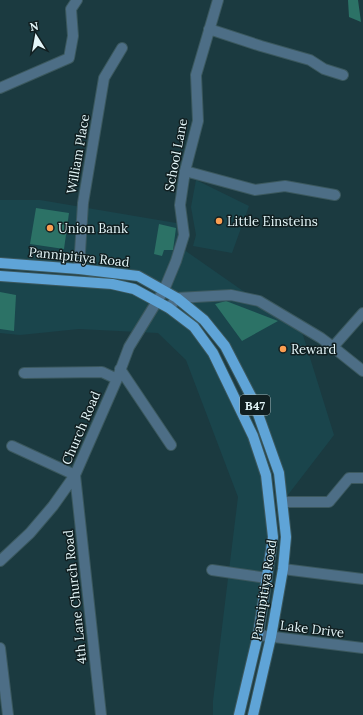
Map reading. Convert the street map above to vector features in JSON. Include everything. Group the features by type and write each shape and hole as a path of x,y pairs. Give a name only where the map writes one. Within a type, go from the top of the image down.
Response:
{"main road":[{"name":"Pannipitiya Road","path":"0,263 79,269 138,276 177,298 204,320 225,346 253,400 279,472 286,537 284,569 271,637 253,715"},
{"name":"Pannipitiya Road","path":"0,276 112,284 134,289 170,308 194,327 213,353 253,436 266,475 273,537 258,635 239,715"}],"street":[{"path":"0,88 69,58 73,36 71,9 77,0"},
{"name":"School Lane","path":"164,290 176,261 184,235 180,206 185,171 198,121 196,76 218,0"},
{"path":"209,29 310,60 324,69 343,75"},
{"name":"William Place","path":"79,269 83,203 104,78 122,48"},
{"path":"185,171 255,190 285,186 335,195"},
{"name":"Church Road","path":"0,561 35,528 75,475 129,347 164,290"},
{"path":"170,308 177,298 231,295 258,301 321,338 363,371"},
{"path":"334,347 363,313"},
{"path":"120,369 171,445"},
{"path":"24,373 102,372 116,379"},
{"path":"12,446 75,475"},
{"name":"4th Lane Church Road","path":"75,475 101,715"},
{"path":"283,502 329,502 349,478 363,478"},
{"path":"284,569 363,579"},
{"path":"212,570 267,578"},
{"name":"Lake Drive","path":"258,635 363,648"},
{"path":"0,648 8,715"}],"shaded area":[{"name":"Little Einsteins","path":"196,180 249,206 232,253 193,246 196,235 191,207"},
{"path":"0,200 40,200 182,224 180,247 302,332 334,435 284,500 254,400 205,319 138,275 0,263"},
{"path":"0,279 134,290 193,328 240,406 264,475 271,537 269,567 238,715 213,715 213,701 238,497 186,360 158,333 79,329 20,335 0,333"}],"building":[{"path":"348,0 358,0 361,22 349,17"},
{"name":"Union Bank","path":"36,208 69,213 64,249 30,244"},
{"path":"159,224 176,228 173,250 164,250 162,256 154,254"},
{"path":"0,292 16,295 14,331 0,329"},
{"path":"226,301 278,321 242,341 215,304"}],"place":[{"name":"Little Einsteins","path":"219,221"},
{"name":"Union Bank","path":"50,228"},
{"name":"Reward","path":"283,349"}]}
